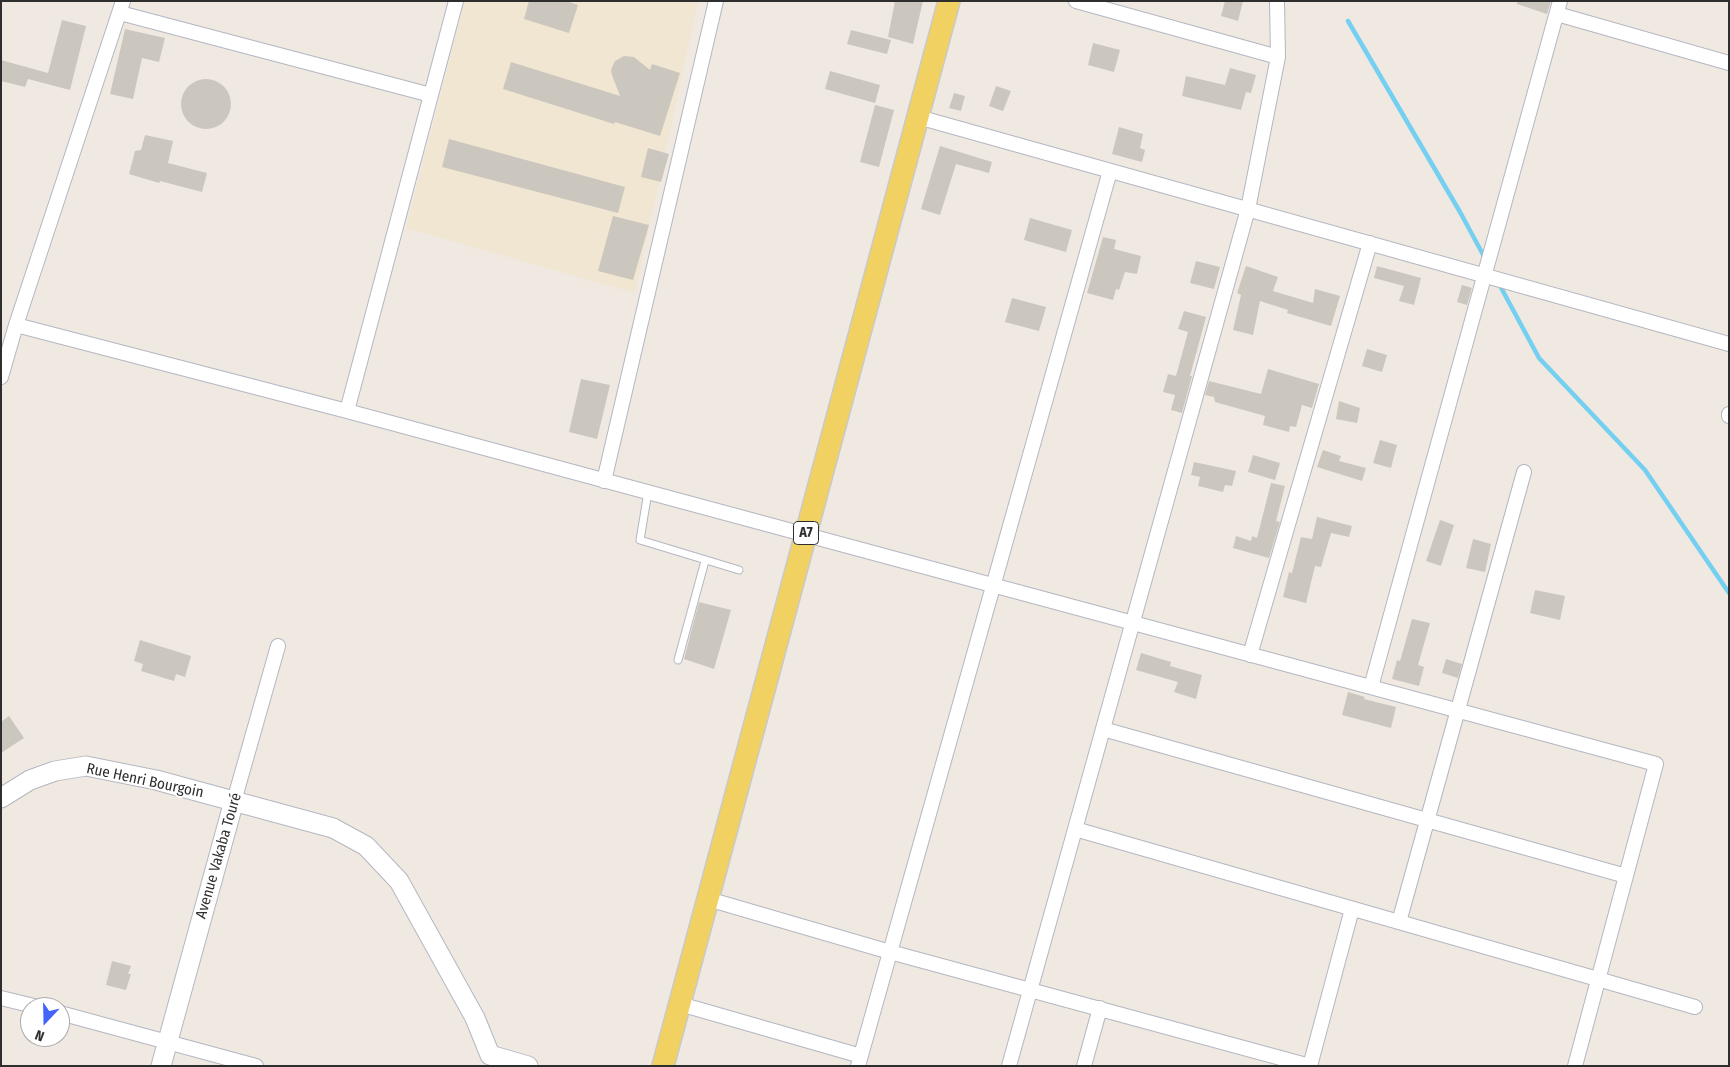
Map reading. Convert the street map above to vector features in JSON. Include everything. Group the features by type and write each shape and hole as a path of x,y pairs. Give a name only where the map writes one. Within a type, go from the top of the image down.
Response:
{"main road":[{"name":"A7","path":"663,1066 949,1"}],"street":[{"path":"347,411 456,1"},
{"path":"604,481 716,1"},
{"path":"1076,1 1278,57"},
{"path":"1009,1066 1248,209 1278,57 1277,1"},
{"path":"1,376 16,325 121,7 431,95"},
{"path":"1371,687 1559,8 1729,63"},
{"path":"918,117 1729,344"},
{"path":"680,1004 859,1061 1110,171"},
{"path":"1250,655 1370,244"},
{"path":"16,325 347,411 1656,764 1575,1066"},
{"path":"1399,922 1524,472"},
{"name":"Avenue Vakaba Touré","path":"161,1066 278,646"},
{"path":"1103,728 1626,876"},
{"name":"Rue Henri Bourgoin","path":"1,798 30,780 55,771 86,766 156,780 333,828 366,846 399,881 474,1018 488,1060"},
{"path":"1075,829 1695,1007"},
{"path":"708,899 890,952 1310,1066 1352,909"},
{"path":"1,998 20,1003"},
{"path":"1084,1066 1100,1008"},
{"path":"70,1016 256,1066"},
{"path":"488,1060 528,1066"}],"lane":[{"path":"648,492 640,540 739,570"},
{"path":"678,660 705,561"}],"shaded area":[{"path":"465,1 698,1 635,293 406,228"}],"building":[{"path":"529,1 566,1 578,5 569,33 524,19"},
{"path":"895,1 923,1 913,44 888,37"},
{"path":"1225,1 1243,1 1238,21 1221,16"},
{"path":"1517,1 1551,1 1547,14 1517,4"},
{"path":"62,20 86,26 70,90 28,79 25,87 1,81 1,60 48,73"},
{"path":"125,29 165,38 159,62 142,58 133,99 110,94"},
{"path":"851,30 891,40 887,54 847,44"},
{"path":"1093,43 1120,50 1114,72 1088,65"},
{"path":"624,56 634,57 650,70 652,64 680,73 660,136 615,122 614,124 503,89 511,62 620,96 611,70 615,61"},
{"path":"1230,68 1256,75 1251,93 1246,92 1241,110 1182,96 1186,76 1225,85"},
{"path":"830,71 880,85 875,103 825,89"},
{"path":"201,79 211,79 224,86 231,99 231,109 224,122 211,129 201,129 192,125 185,118 181,109 181,99 185,90 192,83"},
{"path":"996,86 1011,91 1003,111 989,106"},
{"path":"954,93 965,96 961,111 949,108"},
{"path":"875,105 894,110 879,167 860,162"},
{"path":"1119,127 1143,134 1140,148 1145,150 1142,162 1112,154"},
{"path":"145,135 173,141 168,163 207,173 202,192 160,181 159,183 129,174 135,151 141,150"},
{"path":"449,139 625,187 618,213 442,167"},
{"path":"940,146 992,162 989,173 956,164 940,215 921,209"},
{"path":"648,148 669,154 661,182 641,177"},
{"path":"613,216 649,225 633,280 598,271"},
{"path":"1030,218 1072,230 1066,252 1024,240"},
{"path":"1103,237 1116,240 1114,249 1141,256 1137,274 1125,272 1119,290 1116,289 1113,300 1087,293"},
{"path":"1196,261 1220,267 1214,289 1190,283"},
{"path":"1246,266 1278,277 1273,291 1313,303 1315,289 1340,296 1331,326 1287,313 1288,310 1260,301 1253,335 1233,330 1241,295 1237,293"},
{"path":"1377,266 1421,278 1414,305 1399,301 1404,286 1374,278"},
{"path":"1462,285 1472,288 1467,305 1457,302"},
{"path":"1012,298 1046,307 1039,331 1005,322"},
{"path":"1184,311 1206,317 1182,413 1171,410 1175,395 1163,392 1168,374 1176,376 1188,332 1178,329"},
{"path":"1367,349 1387,355 1382,372 1362,366"},
{"path":"1268,369 1319,384 1312,408 1302,405 1296,427 1290,426 1289,432 1263,425 1265,416 1215,402 1214,397 1205,395 1209,381 1261,394"},
{"path":"581,379 610,385 597,439 569,432"},
{"path":"1339,401 1360,408 1357,423 1336,419"},
{"path":"1380,440 1397,445 1391,468 1373,463"},
{"path":"1323,450 1341,456 1339,461 1366,468 1362,481 1317,467"},
{"path":"1253,455 1280,463 1275,480 1248,472"},
{"path":"1194,462 1236,471 1232,486 1225,485 1223,492 1198,486 1200,477 1191,475"},
{"path":"1271,483 1285,486 1276,521 1280,522 1269,558 1233,548 1236,536 1251,541 1252,536 1257,538"},
{"path":"1317,517 1352,526 1349,537 1331,533 1321,567 1315,566 1306,603 1283,597 1289,572 1292,573 1301,537 1312,539"},
{"path":"1440,520 1454,525 1441,566 1426,561"},
{"path":"1473,539 1491,544 1485,572 1466,568"},
{"path":"1535,590 1565,596 1560,620 1530,613"},
{"path":"699,602 731,610 714,669 684,659"},
{"path":"1412,619 1430,623 1418,665 1424,667 1419,686 1392,679 1397,660 1400,661"},
{"path":"140,640 191,656 185,677 176,674 174,681 141,671 143,664 134,661"},
{"path":"1141,653 1171,662 1170,666 1202,675 1196,699 1174,692 1178,682 1136,670"},
{"path":"1446,659 1462,664 1458,678 1442,673"},
{"path":"1348,692 1365,697 1364,699 1396,707 1391,728 1342,715"},
{"path":"9,716 24,738 1,753 1,722"},
{"path":"112,961 131,966 128,974 131,974 126,990 106,985"}],"waterway":[{"path":"1348,21 1486,260"},
{"path":"1498,282 1539,358 1645,470 1729,593"}]}
